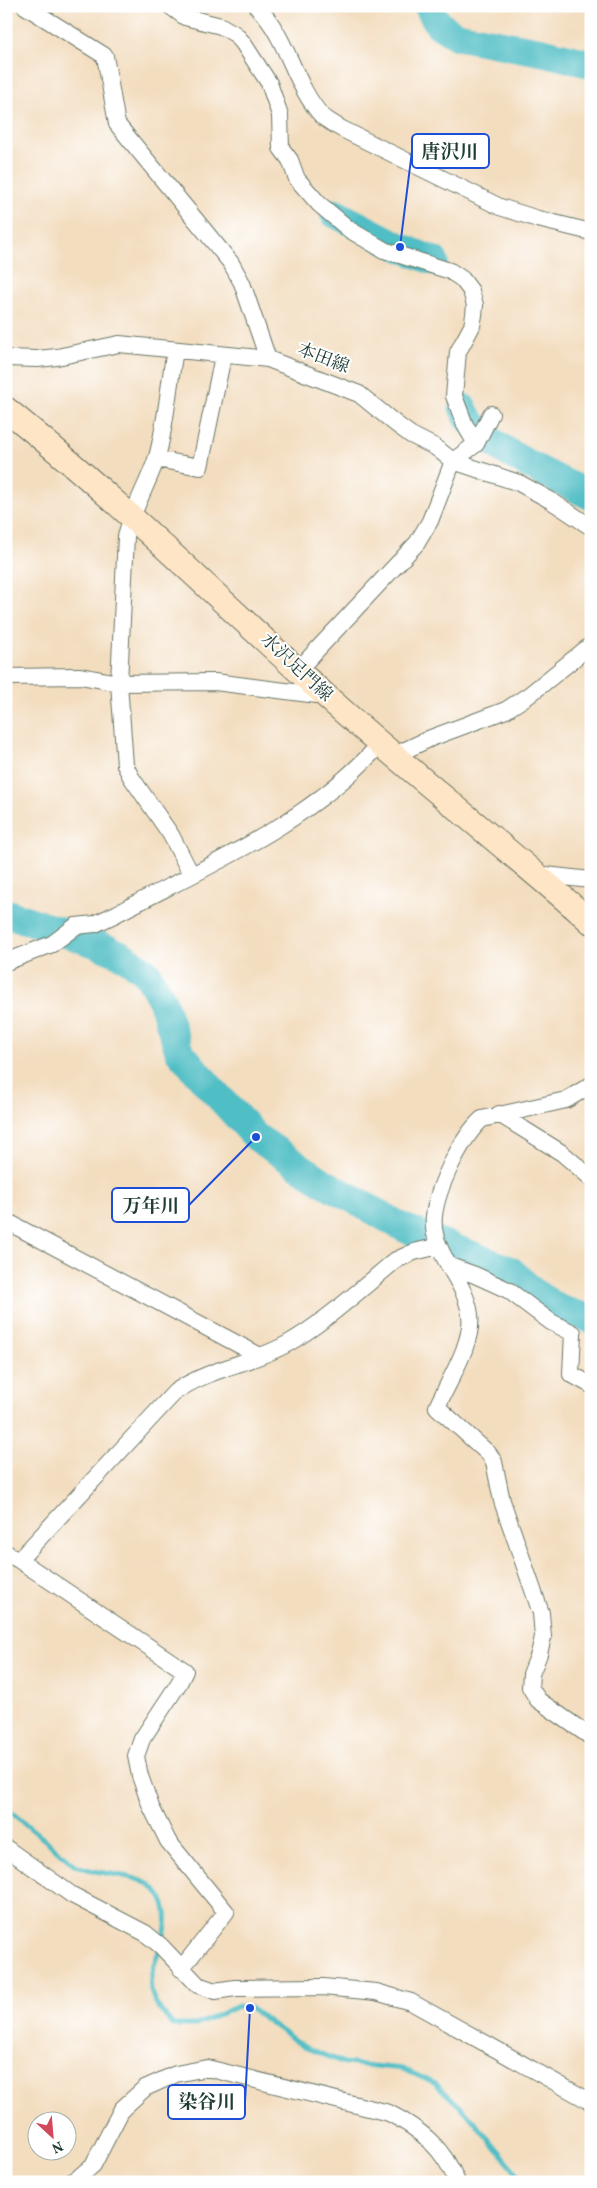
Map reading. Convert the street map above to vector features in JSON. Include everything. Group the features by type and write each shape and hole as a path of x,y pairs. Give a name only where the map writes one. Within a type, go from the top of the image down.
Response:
{"main road":[{"name":"水沢足門線","path":"6,409 55,448 131,515 325,696 591,922"}],"street":[{"path":"25,6 105,56 117,124 231,263 242,283 268,359"},
{"path":"170,6 185,17 221,26 235,34 244,43 269,84 280,115 281,148 290,160 297,179 319,204 350,230 384,250 450,271 462,279 471,291 475,305 474,315 472,326 458,352 454,396 464,425 476,444"},
{"path":"256,6 266,15 276,31 314,105 324,118 342,129 500,206 538,219 591,232"},
{"name":"本田線","path":"6,358 37,359 57,357 119,344 223,356 268,359 359,394 411,435 435,447 454,461 519,483 550,500 591,527"},
{"path":"174,350 156,459 143,494 131,515 126,536 120,683 125,765 131,777 171,835 192,874"},
{"path":"156,459 200,467 223,356"},
{"path":"298,670 417,543 430,521 454,461 476,444 491,414"},
{"path":"6,962 52,944 76,926 96,924 109,918 276,830 332,789 366,760 388,750 431,738 506,710 529,695 591,645"},
{"path":"6,677 80,676 120,683 215,682 325,696"},
{"path":"536,874 591,880"},
{"path":"591,1085 566,1100 482,1119 472,1128 456,1154 436,1202 434,1218 439,1246 465,1294 470,1316 469,1334 436,1406 489,1454 494,1462 502,1501 541,1613 543,1637 531,1674 530,1687 538,1700 591,1737"},
{"path":"499,1114 562,1153 591,1178"},
{"path":"6,1221 260,1356"},
{"path":"181,1969 226,1912 168,1841 151,1807 140,1776 136,1756 142,1739 180,1683 185,1671 12,1556 175,1392 205,1375 260,1356 287,1344 396,1260 414,1252 439,1246"},
{"path":"450,1266 508,1290 551,1322 573,1333 571,1374 591,1385"},
{"path":"6,1848 72,1895 145,1933 161,1946 198,1985 215,1991 235,1988 323,1987 376,1992 411,2002 591,2102"},
{"path":"71,2182 94,2165 122,2109 145,2088 176,2074 207,2068 389,2113 412,2125 432,2142 447,2160 457,2182"}],"waterway":[{"path":"428,6 439,25 457,36 543,52 591,64"},
{"path":"334,213 400,247 434,261"},
{"path":"463,408 471,422 501,448 539,470 591,496"},
{"path":"6,913 94,943 122,955 146,972 162,1000 179,1051 256,1137 323,1182 404,1228 511,1271 532,1291 559,1309 591,1319"},
{"path":"6,1808 75,1865 89,1870 127,1876 149,1885 158,1893 164,1904 166,1928 154,1964 151,1987 157,2005 173,2025 196,2025 238,2006 250,2008 304,2047 344,2063 403,2069 436,2084 466,2112 524,2182"}],"place":[{"name":"唐沢川","path":"400,247"},
{"name":"万年川","path":"256,1137"},
{"name":"染谷川","path":"250,2008"}]}
